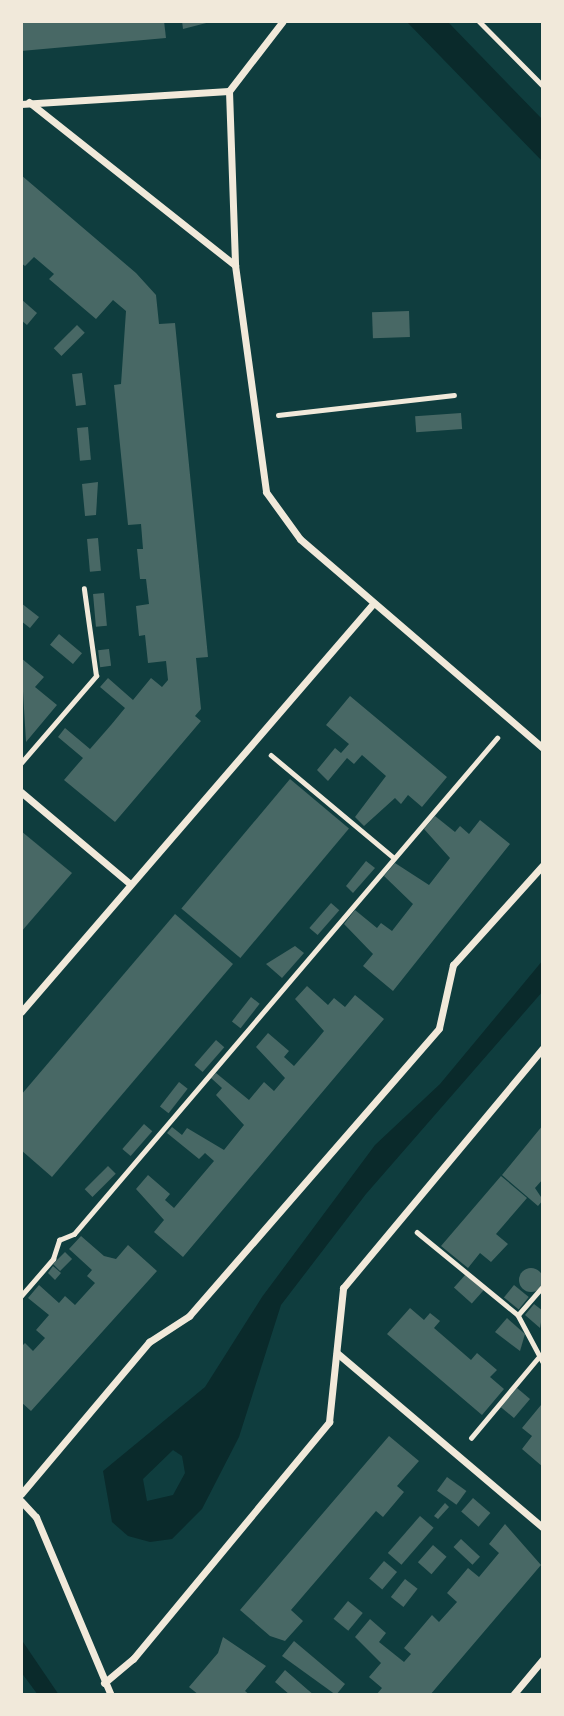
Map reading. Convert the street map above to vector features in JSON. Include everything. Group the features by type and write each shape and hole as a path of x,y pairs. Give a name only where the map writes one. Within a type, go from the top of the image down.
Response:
{"street":[{"path":"283,21 229,91 235,265 266,492 300,539 372,606 543,748"},
{"path":"25,103 229,91"},
{"path":"25,103 235,265"},
{"path":"21,1012 129,883 372,606"},
{"path":"21,792 129,883"},
{"path":"21,1494 149,1342 189,1316 439,1028 453,965 543,865"},
{"path":"104,1683 133,1659 329,1422 343,1287 543,1048"},
{"path":"337,1353 543,1528"},
{"path":"21,1501 36,1517 111,1695"},
{"path":"513,1695 543,1659"}],"path":[{"path":"479,21 543,86"},
{"path":"254,418 454,395"},
{"path":"21,763 96,676 83,589"},
{"path":"21,1296 53,1259 59,1241 74,1234 512,722"},
{"path":"255,741 394,858"},
{"path":"401,1218 518,1315 541,1360 456,1455"},
{"path":"518,1315 543,1286"}],"water":[{"path":"406,21 447,21 543,120 543,162"},
{"path":"543,960 543,991 366,1194 281,1305 239,1437 202,1509 172,1539 150,1542 128,1536 112,1522 103,1471 205,1387 262,1297 375,1145 440,1084","holes":["173,1450 182,1456 185,1473 173,1495 147,1501 143,1479"]},
{"path":"21,1639 59,1695 38,1695 21,1672"}],"building":[{"path":"21,21 164,21 166,38 21,51"},
{"path":"182,21 214,21 183,29"},
{"path":"21,175 136,273 156,295 159,324 175,323 208,657 196,658 201,709 195,716 201,721 115,822 64,780 83,758 58,737 65,728 90,749 111,725 125,708 100,687 108,678 133,700 151,678 162,687 168,680 166,661 148,663 145,635 139,636 136,606 149,604 146,579 140,579 137,549 143,549 141,524 128,525 114,385 121,384 126,311 113,300 96,319 49,279 54,274 34,257 25,266 21,263"},
{"path":"21,299 37,313 27,325 21,320"},
{"path":"409,311 410,337 373,338 372,312"},
{"path":"77,325 85,333 61,356 54,348"},
{"path":"82,373 86,405 76,406 72,374"},
{"path":"461,413 462,429 416,432 415,416"},
{"path":"88,427 91,460 80,461 77,428"},
{"path":"98,482 96,515 85,516 82,484"},
{"path":"98,538 101,571 90,572 87,539"},
{"path":"104,593 107,626 96,627 93,594"},
{"path":"21,603 39,617 30,628 21,621"},
{"path":"59,634 82,653 73,664 50,645"},
{"path":"109,649 111,666 100,667 98,650"},
{"path":"21,658 44,677 35,687 57,705 26,742"},
{"path":"350,696 447,777 422,807 408,795 401,804 395,798 364,826 355,817 386,776 362,755 354,764 347,758 328,781 317,770 335,748 341,753 349,744 326,725"},
{"path":"290,779 349,828 240,958 181,908"},
{"path":"435,816 455,832 460,826 469,834 480,820 510,844 393,991 363,966 373,954 344,924 355,910 377,928 381,923 392,931 413,904 384,876 395,863 429,885 450,858 424,829"},
{"path":"21,831 72,873 21,932"},
{"path":"366,861 375,868 353,893 346,886"},
{"path":"331,903 339,910 318,935 309,928"},
{"path":"175,914 233,964 52,1177 21,1150 21,1095"},
{"path":"295,946 304,953 282,978 266,964"},
{"path":"307,986 328,1005 334,998 345,1007 355,995 384,1019 183,1257 154,1232 164,1220 136,1189 148,1175 170,1194 165,1200 174,1208 214,1161 205,1153 199,1159 167,1133 172,1127 182,1135 187,1128 224,1150 244,1125 216,1095 222,1088 211,1078 216,1073 249,1100 264,1082 274,1091 285,1078 256,1047 268,1033 289,1051 284,1057 294,1066 315,1042 324,1031 295,999"},
{"path":"251,997 260,1004 241,1028 232,1021"},
{"path":"216,1040 224,1047 203,1072 194,1065"},
{"path":"179,1082 188,1089 169,1113 160,1106"},
{"path":"144,1124 152,1131 131,1156 122,1149"},
{"path":"543,1125 543,1179 535,1188 543,1200 538,1206 502,1175"},
{"path":"108,1166 116,1174 92,1197 85,1189"},
{"path":"501,1176 527,1198 496,1234 508,1244 491,1262 480,1253 468,1268 441,1246"},
{"path":"81,1236 104,1256 116,1259 128,1245 157,1271 31,1411 21,1402 21,1347 25,1343 33,1351 45,1338 36,1330 49,1315 28,1298 39,1285 59,1303 65,1296 75,1305 95,1283 87,1276 92,1270 69,1249"},
{"path":"65,1252 72,1259 60,1271 53,1264"},
{"path":"53,1266 61,1273 55,1280 48,1273"},
{"path":"531,1268 542,1275 543,1280 536,1291 531,1292 520,1285 519,1280 526,1269"},
{"path":"466,1274 484,1290 472,1303 454,1287"},
{"path":"514,1285 529,1297 519,1309 504,1297"},
{"path":"534,1304 543,1311 540,1328 525,1315"},
{"path":"410,1308 424,1320 430,1313 440,1321 434,1328 471,1360 477,1353 497,1370 490,1377 504,1389 482,1415 387,1334"},
{"path":"507,1318 525,1334 520,1351 495,1332"},
{"path":"517,1388 530,1399 514,1418 501,1407"},
{"path":"541,1405 543,1467 522,1449 532,1436 522,1428"},
{"path":"389,1436 419,1461 397,1486 404,1492 383,1517 376,1511 291,1610 303,1621 285,1641 270,1636 240,1610"},
{"path":"447,1477 466,1491 456,1505 437,1491"},
{"path":"473,1498 490,1513 479,1527 461,1512"},
{"path":"445,1503 449,1507 438,1519 434,1516"},
{"path":"420,1516 434,1528 401,1565 388,1553"},
{"path":"505,1524 541,1565 430,1695 376,1695 382,1688 369,1677 381,1663 355,1637 370,1619 386,1633 379,1642 404,1662 411,1654 404,1648 432,1615 439,1622 457,1602 447,1593 468,1568 479,1577 499,1553 489,1544"},
{"path":"461,1539 480,1557 473,1565 453,1547"},
{"path":"433,1545 447,1557 431,1574 418,1562"},
{"path":"384,1561 397,1572 382,1590 369,1579"},
{"path":"405,1579 418,1589 403,1607 391,1597"},
{"path":"348,1601 363,1613 348,1631 334,1619"},
{"path":"223,1637 266,1666 245,1691 250,1695 199,1695 189,1687 218,1653"},
{"path":"294,1641 345,1684 336,1695 282,1656"},
{"path":"285,1670 314,1695 290,1695 275,1682"}]}
